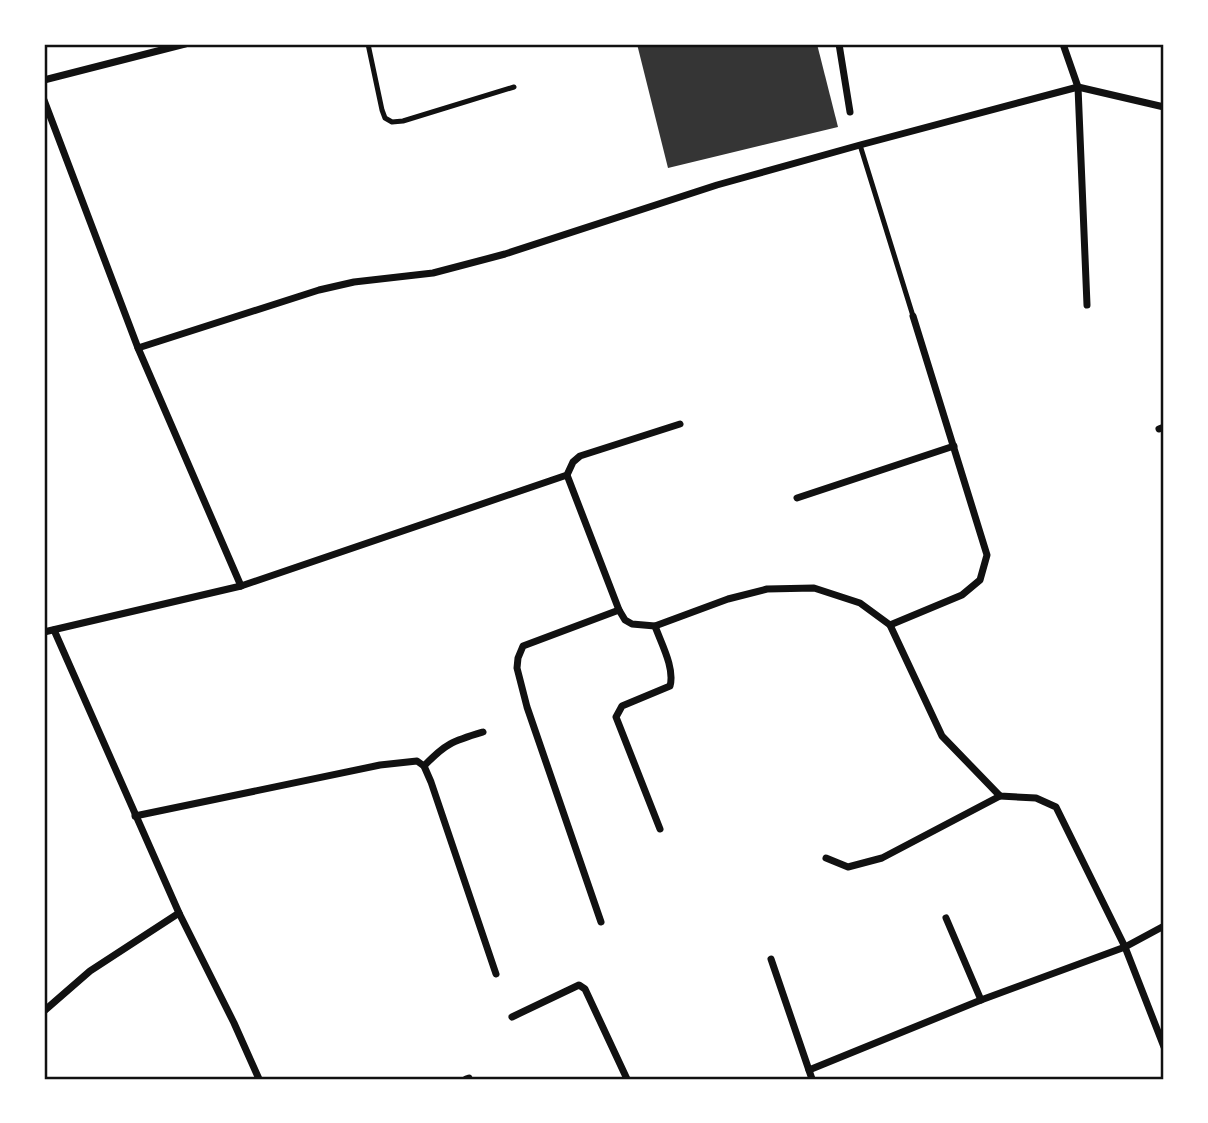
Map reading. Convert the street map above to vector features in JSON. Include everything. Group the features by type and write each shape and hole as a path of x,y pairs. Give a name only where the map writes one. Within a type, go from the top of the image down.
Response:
{"street":[{"path":"140,44 144,53"},
{"path":"44,80 185,44"},
{"path":"839,44 850,112"},
{"path":"1063,44 1078,87 1087,305"},
{"path":"138,348 319,290 354,282 433,273 505,254 718,185 1078,87 1164,107"},
{"path":"44,100 138,348 242,586"},
{"path":"890,625 962,595 980,580 987,555 913,316"},
{"path":"680,424 580,456 573,462 567,475 618,610 625,620 632,624 655,626 727,599 767,589 814,588 860,603 890,625 943,736 1000,796"},
{"path":"797,498 954,446"},
{"path":"44,632 242,586 567,475"},
{"path":"601,922 528,712 517,658 523,646 618,610"},
{"path":"655,626 670,669 670,687 621,706 616,717 660,829"},
{"path":"54,629 179,913 259,1079"},
{"path":"424,766 450,742 483,732"},
{"path":"135,816 380,765 417,761 424,766 496,974"},
{"path":"826,858 848,867 883,858 1000,796 1036,798 1056,807 1125,947 1164,1047"},
{"path":"44,1011 90,971 179,913"},
{"path":"946,918 981,999"},
{"path":"809,1070 981,999 1125,947 1164,926"},
{"path":"771,958 812,1079"},
{"path":"512,1017 579,985 585,989 627,1079"}],"lane":[{"path":"368,44 382,110 385,118 392,122 514,87"},
{"path":"860,145 913,316"}],"building":[{"path":"637,44 817,44 838,127 668,168"}]}
